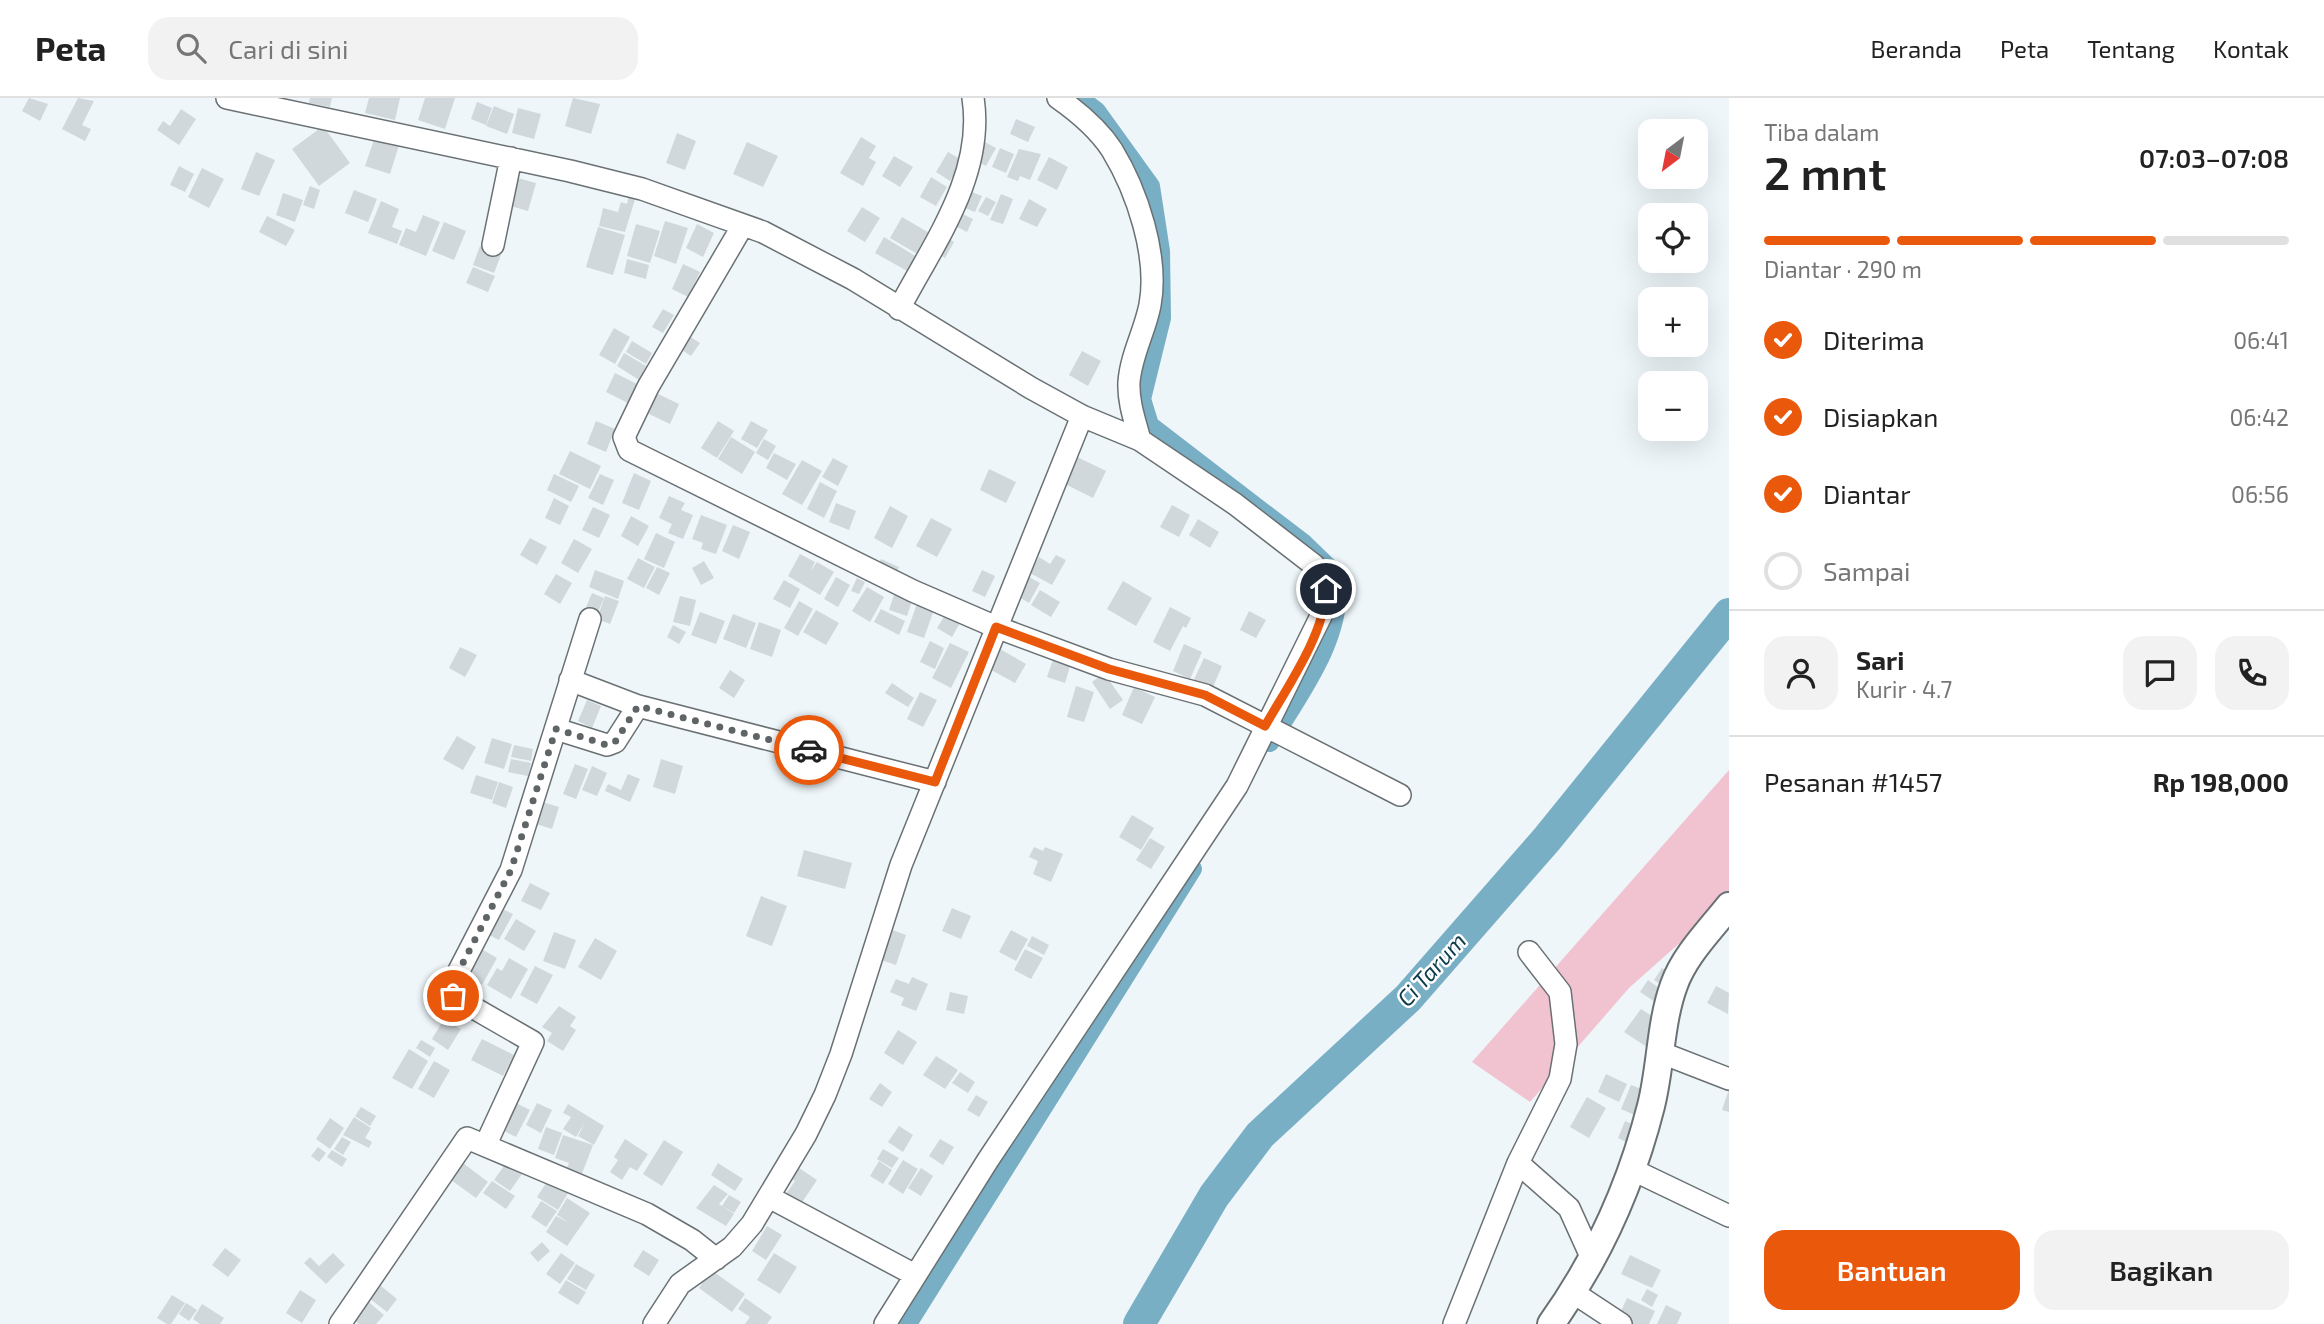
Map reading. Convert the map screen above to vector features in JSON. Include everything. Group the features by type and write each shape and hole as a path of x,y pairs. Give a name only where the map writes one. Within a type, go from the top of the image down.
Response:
{"main road":[{"path":"1552,1324 1603,1243 1631,1169 1651,1106 1674,985 1685,964 1729,906"}],"street":[{"path":"227,98 511,158 642,189 743,225 808,254 1082,416 1140,440 1235,504 1314,565 1322,578 1326,600 1315,632 1265,726 1237,786 995,1149 886,1324"},
{"path":"899,309 963,185 973,153 976,115 973,98"},
{"path":"1058,98 1072,108 1111,150 1132,193 1142,227 1151,276 1150,303 1132,363 1129,388 1140,440"},
{"path":"493,246 511,158"},
{"path":"743,225 648,387 624,437 625,446 800,537 996,627 1109,669 1205,695 1400,795"},
{"path":"654,1324 680,1284 741,1239 769,1197 825,1096 841,1054 889,898 1082,416"},
{"path":"486,1144 533,1042 453,996 450,988 511,870 590,619"},
{"path":"570,680 638,706 935,782"},
{"path":"556,729 607,745 615,742 638,706"},
{"path":"1454,1324 1518,1163 1560,1079 1566,1044 1560,992 1529,952"},
{"path":"1661,1054 1729,1079"},
{"path":"340,1324 464,1142 472,1138 648,1214 692,1240 716,1259"},
{"path":"1518,1163 1569,1208 1592,1261"},
{"path":"1631,1169 1729,1216"},
{"path":"769,1197 915,1275"},
{"path":"1574,1293 1621,1324"}],"shaded area":[{"path":"1729,770 1729,899 1629,988 1530,1102 1472,1062"}],"building":[{"path":"29,98 48,104 40,121 22,111"},
{"path":"78,98 94,101 82,125 91,129 85,141 62,129"},
{"path":"310,98 332,98 330,107 309,103"},
{"path":"369,98 400,98 395,120 365,113"},
{"path":"425,98 455,98 445,129 418,120"},
{"path":"573,98 600,104 591,134 565,126"},
{"path":"477,102 492,108 486,125 471,119"},
{"path":"494,106 514,114 507,134 486,126"},
{"path":"518,108 541,114 534,139 512,133"},
{"path":"181,109 196,119 179,145 157,130 163,121 170,126"},
{"path":"1016,119 1035,127 1028,142 1010,134"},
{"path":"323,126 350,163 319,186 292,149"},
{"path":"677,133 696,141 685,170 666,163"},
{"path":"376,134 400,142 390,174 365,166"},
{"path":"861,137 876,146 869,158 876,162 863,186 840,173"},
{"path":"983,141 996,148 986,166 973,159"},
{"path":"747,142 778,156 763,187 733,174"},
{"path":"1000,148 1014,154 1006,173 992,167"},
{"path":"1019,149 1041,154 1030,180 1020,176 1018,181 1007,177"},
{"path":"256,152 275,160 259,196 241,189"},
{"path":"948,152 962,160 950,181 936,172"},
{"path":"894,156 913,167 900,187 882,176"},
{"path":"1049,157 1068,167 1057,190 1037,180"},
{"path":"179,166 194,174 185,192 170,185"},
{"path":"202,168 224,179 209,208 188,197"},
{"path":"514,177 536,183 528,211 507,205"},
{"path":"931,177 947,187 936,206 920,197"},
{"path":"310,186 320,190 314,209 303,205"},
{"path":"964,189 982,196 975,212 957,205"},
{"path":"354,190 377,199 368,222 345,213"},
{"path":"283,193 303,200 295,222 276,215"},
{"path":"629,194 636,196 625,232 599,226 603,208 618,212 621,202 627,204"},
{"path":"1001,194 1013,199 1003,224 990,220"},
{"path":"986,197 996,202 988,216 978,211"},
{"path":"1029,199 1047,209 1037,227 1019,219"},
{"path":"381,201 399,209 392,227 402,231 397,244 368,233"},
{"path":"862,207 880,218 865,242 847,231"},
{"path":"954,210 973,219 967,232 948,222"},
{"path":"423,215 440,222 426,256 399,245 406,228 416,232"},
{"path":"267,216 295,230 286,246 259,232"},
{"path":"902,217 931,234 919,255 890,238"},
{"path":"665,221 688,228 676,264 654,256"},
{"path":"444,222 466,231 454,260 432,251"},
{"path":"636,224 660,231 650,263 627,256"},
{"path":"697,224 714,233 703,257 686,248"},
{"path":"598,227 625,235 613,275 586,267"},
{"path":"941,234 954,242 945,258 932,250"},
{"path":"884,237 917,257 909,272 875,253"},
{"path":"480,246 501,255 494,273 473,265"},
{"path":"627,259 649,265 646,279 624,273"},
{"path":"683,264 700,272 688,297 672,289"},
{"path":"473,267 495,276 488,292 466,283"},
{"path":"663,309 674,315 663,333 652,327"},
{"path":"614,328 630,337 615,364 599,355"},
{"path":"684,333 700,343 691,356 676,346"},
{"path":"632,341 652,353 646,364 626,352"},
{"path":"1082,351 1101,361 1088,386 1069,375"},
{"path":"624,353 646,366 639,380 617,366"},
{"path":"615,373 637,384 628,403 606,392"},
{"path":"656,393 679,404 670,424 647,413"},
{"path":"596,421 615,429 606,452 587,444"},
{"path":"718,421 734,431 717,458 701,448"},
{"path":"751,421 768,430 757,448 741,439"},
{"path":"731,437 755,452 742,474 718,459"},
{"path":"764,439 776,446 768,460 756,453"},
{"path":"570,451 601,466 590,489 559,474"},
{"path":"774,453 796,464 787,480 766,468"},
{"path":"1073,455 1106,471 1093,498 1061,482"},
{"path":"833,458 848,466 838,486 822,477"},
{"path":"802,460 822,471 802,505 782,494"},
{"path":"989,469 1016,482 1006,503 980,490"},
{"path":"634,473 651,481 639,510 622,503"},
{"path":"554,474 579,486 571,502 547,490"},
{"path":"600,474 614,480 603,505 588,498"},
{"path":"820,482 837,491 824,518 807,509"},
{"path":"669,496 685,503 681,510 693,515 683,539 668,533 672,524 659,518"},
{"path":"554,498 569,506 560,525 545,518"},
{"path":"836,503 856,511 849,530 829,522"},
{"path":"1172,505 1190,515 1179,537 1160,527"},
{"path":"890,506 908,516 892,548 874,538"},
{"path":"593,507 610,515 599,538 582,530"},
{"path":"701,515 727,525 716,554 701,549 703,543 692,539"},
{"path":"631,516 649,526 638,546 621,536"},
{"path":"931,518 952,529 937,557 916,546"},
{"path":"1198,519 1219,532 1210,548 1189,535"},
{"path":"733,525 750,532 739,559 722,551"},
{"path":"656,533 675,542 664,568 644,559"},
{"path":"530,538 547,547 537,565 520,555"},
{"path":"574,539 592,549 578,573 561,563"},
{"path":"800,554 815,562 810,572 817,562 834,572 820,595 788,576"},
{"path":"1056,555 1066,560 1052,585 1030,573 1039,557 1050,564"},
{"path":"638,558 655,567 644,588 627,579"},
{"path":"881,559 899,567 894,579 876,570"},
{"path":"704,561 714,578 701,585 692,568"},
{"path":"657,567 670,573 659,595 646,588"},
{"path":"595,570 624,581 618,599 589,587"},
{"path":"982,570 995,576 985,597 972,591"},
{"path":"1022,573 1040,583 1029,603 1012,593"},
{"path":"556,574 572,583 560,604 544,594"},
{"path":"836,577 850,585 838,607 824,599"},
{"path":"857,578 865,582 859,594 851,591"},
{"path":"784,580 800,589 790,608 773,599"},
{"path":"1123,581 1152,598 1136,626 1107,609"},
{"path":"867,587 884,597 870,622 852,611"},
{"path":"1040,590 1060,602 1051,617 1031,605"},
{"path":"592,593 604,598 596,617 584,612"},
{"path":"894,595 912,601 907,616 889,610"},
{"path":"605,596 619,601 610,624 597,619"},
{"path":"680,596 696,600 690,626 673,622"},
{"path":"919,598 936,604 924,638 907,632"},
{"path":"799,601 813,609 798,636 784,628"},
{"path":"1170,607 1191,618 1186,628 1183,626 1170,651 1153,642"},
{"path":"881,609 905,621 899,635 874,622"},
{"path":"816,610 839,623 826,645 803,632"},
{"path":"1249,611 1266,620 1256,638 1240,630"},
{"path":"700,612 725,621 716,644 691,635"},
{"path":"947,612 961,621 952,637 937,628"},
{"path":"733,614 756,623 746,648 723,639"},
{"path":"759,622 781,630 772,657 750,649"},
{"path":"673,625 686,632 679,644 667,637"},
{"path":"930,641 944,648 935,669 920,662"},
{"path":"950,643 969,652 951,688 932,678"},
{"path":"1184,644 1202,652 1190,679 1173,671"},
{"path":"995,646 1026,664 1015,683 984,666"},
{"path":"460,647 477,655 465,677 449,668"},
{"path":"1055,654 1072,660 1065,683 1047,677"},
{"path":"1204,658 1222,666 1210,694 1191,686"},
{"path":"730,670 745,680 734,698 719,688"},
{"path":"1104,673 1123,700 1110,709 1092,682"},
{"path":"892,683 914,698 908,707 885,693"},
{"path":"1076,686 1094,692 1084,722 1067,717"},
{"path":"1134,687 1155,697 1142,724 1122,715"},
{"path":"920,692 937,700 923,727 907,719"},
{"path":"587,700 601,706 592,728 578,721"},
{"path":"457,736 476,747 463,770 443,759"},
{"path":"492,738 512,744 504,769 484,763"},
{"path":"514,745 533,749 531,761 511,757"},
{"path":"511,759 531,763 528,776 508,772"},
{"path":"661,759 683,766 675,794 653,787"},
{"path":"575,764 588,769 576,799 563,794"},
{"path":"592,766 607,773 597,796 582,790"},
{"path":"628,774 640,779 630,802 605,791 608,784 621,790"},
{"path":"476,775 498,782 492,800 470,793"},
{"path":"499,782 513,787 506,808 492,803"},
{"path":"539,801 559,807 552,829 533,823"},
{"path":"1132,815 1154,828 1141,850 1119,837"},
{"path":"1150,838 1165,847 1151,869 1136,860"},
{"path":"1034,847 1043,851 1045,847 1063,854 1051,882 1033,874 1038,861 1029,857"},
{"path":"804,850 852,863 845,889 797,876"},
{"path":"530,883 550,893 541,910 521,901"},
{"path":"761,896 787,906 772,946 746,936"},
{"path":"494,905 513,914 499,940 481,931"},
{"path":"952,908 971,916 961,939 942,931"},
{"path":"516,919 536,931 524,951 504,939"},
{"path":"882,926 906,935 896,965 872,957"},
{"path":"1011,930 1028,939 1016,961 999,952"},
{"path":"554,932 576,940 565,969 543,961"},
{"path":"1032,936 1049,945 1044,955 1027,946"},
{"path":"595,938 617,951 601,980 578,967"},
{"path":"478,947 497,958 482,985 463,974"},
{"path":"1025,949 1043,958 1031,979 1014,970"},
{"path":"509,958 528,969 511,999 487,985 497,968 502,971"},
{"path":"535,966 553,975 537,1004 520,995"},
{"path":"1662,968 1675,977 1667,989 1654,980"},
{"path":"912,977 928,984 916,1011 901,1005 904,998 890,992 896,979 909,984"},
{"path":"1648,980 1666,993 1658,1004 1640,992"},
{"path":"1716,986 1729,993 1728,1014 1707,1003"},
{"path":"950,992 968,996 964,1014 946,1010"},
{"path":"559,1006 576,1017 570,1026 576,1030 563,1051 547,1041 552,1033 542,1027"},
{"path":"1641,1009 1661,1022 1653,1051 1624,1032"},
{"path":"444,1019 461,1029 448,1050 432,1039"},
{"path":"898,1030 917,1042 903,1065 884,1053"},
{"path":"482,1039 514,1055 503,1076 471,1060"},
{"path":"421,1040 435,1048 430,1057 416,1048"},
{"path":"409,1049 428,1061 412,1089 392,1078"},
{"path":"936,1056 958,1070 945,1089 923,1075"},
{"path":"434,1061 450,1070 434,1098 418,1089"},
{"path":"960,1072 975,1082 968,1093 952,1083"},
{"path":"1606,1074 1627,1084 1619,1102 1598,1092"},
{"path":"880,1083 892,1092 882,1107 869,1099"},
{"path":"1631,1085 1647,1091 1637,1116 1621,1109"},
{"path":"1729,1089 1729,1112 1722,1110"},
{"path":"976,1095 988,1102 979,1117 967,1110"},
{"path":"1587,1097 1606,1108 1589,1138 1570,1127"},
{"path":"510,1100 530,1110 516,1137 496,1127"},
{"path":"537,1103 552,1110 541,1133 526,1125"},
{"path":"568,1104 604,1126 594,1145 578,1136 585,1122 576,1137 563,1129 571,1117 563,1113"},
{"path":"361,1107 376,1116 370,1126 355,1116"},
{"path":"354,1117 371,1128 365,1138 372,1142 369,1148 343,1135"},
{"path":"330,1118 344,1128 330,1149 316,1139"},
{"path":"1625,1121 1637,1126 1630,1144 1618,1138"},
{"path":"899,1126 913,1135 903,1152 888,1142"},
{"path":"546,1127 562,1133 554,1155 538,1149"},
{"path":"563,1135 593,1145 581,1176 566,1170 569,1163 555,1158"},
{"path":"342,1137 351,1142 343,1155 334,1149"},
{"path":"625,1139 648,1154 637,1171 630,1167 622,1180 610,1172 618,1160 614,1157"},
{"path":"940,1139 954,1147 943,1165 929,1156"},
{"path":"664,1140 683,1152 662,1186 643,1174"},
{"path":"318,1147 326,1153 319,1162 311,1156"},
{"path":"883,1149 899,1158 892,1168 877,1159"},
{"path":"332,1150 347,1159 342,1167 327,1157"},
{"path":"903,1160 918,1169 903,1194 888,1184"},
{"path":"879,1161 892,1170 883,1184 870,1176"},
{"path":"463,1163 488,1182 476,1198 451,1180"},
{"path":"506,1163 522,1174 510,1191 494,1180"},
{"path":"718,1163 743,1179 735,1191 711,1175"},
{"path":"793,1164 817,1180 801,1204 786,1194 795,1181 786,1175"},
{"path":"921,1168 933,1176 921,1196 908,1188"},
{"path":"548,1180 568,1193 558,1210 537,1197"},
{"path":"492,1181 515,1196 506,1209 483,1193"},
{"path":"714,1185 728,1194 719,1204 734,1214 726,1226 696,1208"},
{"path":"729,1195 741,1202 734,1213 722,1206"},
{"path":"567,1198 590,1213 567,1246 546,1232 556,1216 570,1223 557,1215"},
{"path":"541,1201 557,1211 546,1227 531,1217"},
{"path":"767,1226 782,1235 766,1260 752,1251"},
{"path":"542,1242 550,1251 538,1262 530,1253"},
{"path":"225,1248 241,1260 228,1277 212,1265"},
{"path":"643,1250 659,1260 649,1276 633,1266"},
{"path":"333,1253 345,1265 326,1284 304,1263 310,1257 319,1266"},
{"path":"561,1253 575,1263 560,1284 546,1274"},
{"path":"774,1253 797,1267 780,1294 757,1280"},
{"path":"1630,1255 1661,1270 1652,1288 1621,1274"},
{"path":"576,1264 595,1275 586,1290 567,1279"},
{"path":"711,1270 745,1294 732,1312 699,1288"},
{"path":"566,1280 586,1292 578,1305 558,1293"},
{"path":"376,1282 397,1299 387,1312 365,1295"},
{"path":"1647,1289 1658,1295 1652,1307 1641,1300"},
{"path":"300,1290 316,1300 302,1323 286,1313"},
{"path":"172,1295 185,1303 171,1324 167,1324 157,1318"},
{"path":"364,1298 384,1315 376,1324 359,1324 349,1316"},
{"path":"745,1298 772,1317 767,1324 745,1324 750,1317 738,1309"},
{"path":"1627,1298 1655,1311 1649,1324 1627,1324 1617,1320"},
{"path":"186,1303 197,1310 189,1321 179,1314"},
{"path":"202,1304 224,1318 220,1324 200,1324 193,1319"},
{"path":"1666,1305 1682,1313 1677,1324 1657,1324"}],"waterway":[{"path":"1080,98 1097,111 1151,186 1161,251 1162,318 1142,399 1150,425 1304,543 1338,576 1338,599 1327,643 1270,743"},
{"name":"Ci Tarum","path":"1139,1324 1214,1196 1260,1135 1408,998 1547,839 1729,614"},
{"path":"908,1324 1193,869"}],"way so far":[{"path":"453,996 450,988 511,870 556,729 607,745 615,742 638,706 809,750"}],"route":[{"path":"809,750 935,782 996,627 1109,669 1205,695 1265,726 1315,632 1326,600 1326,589"}]}
